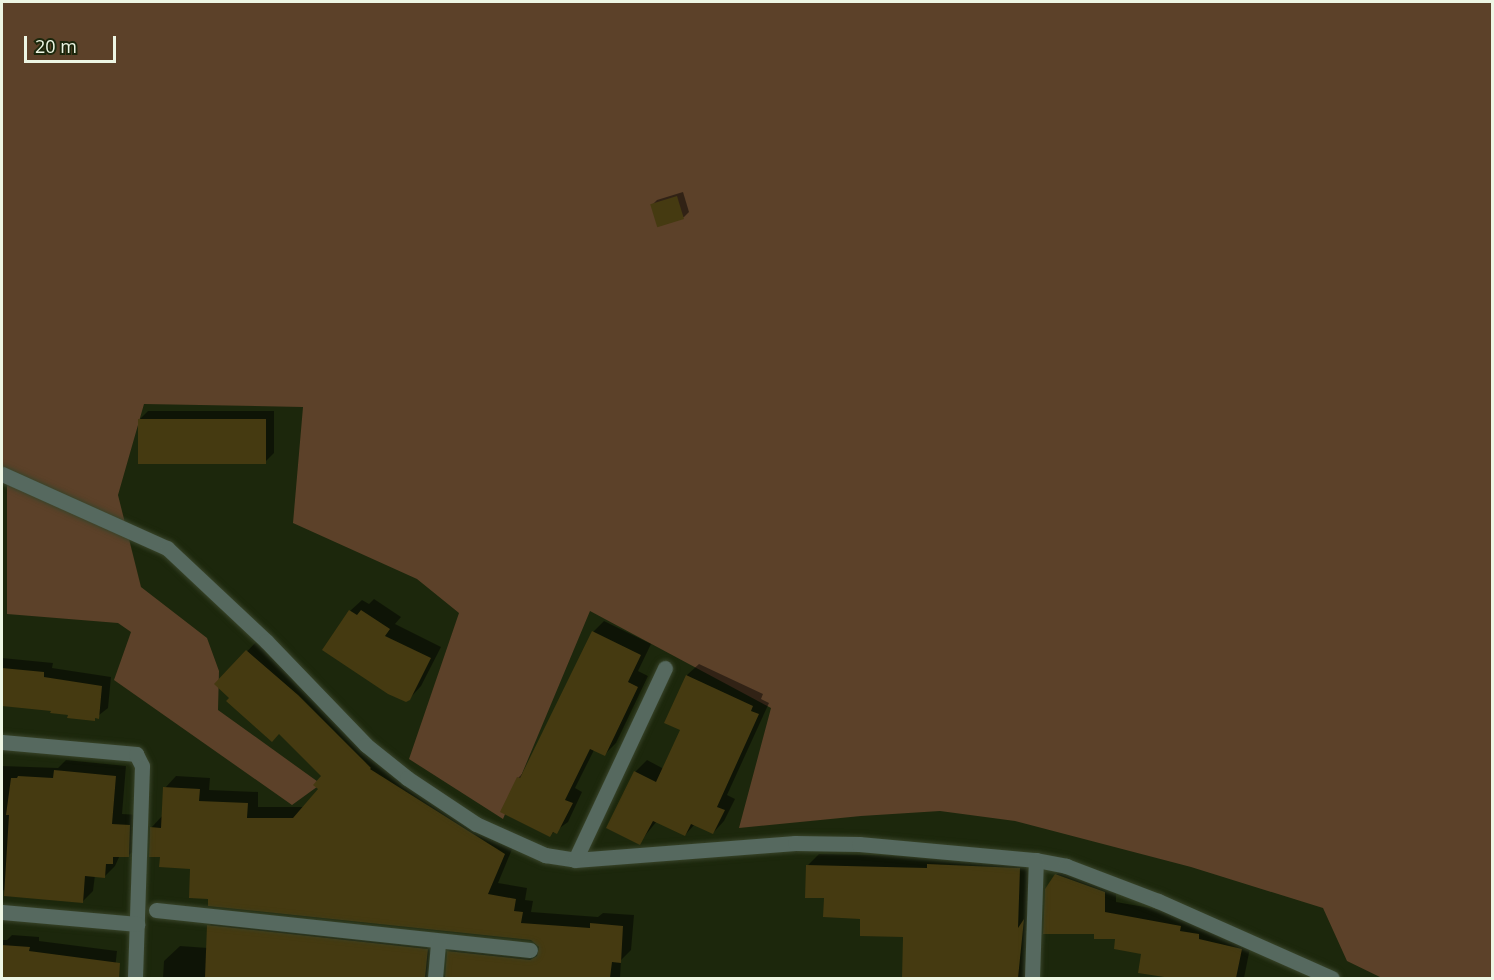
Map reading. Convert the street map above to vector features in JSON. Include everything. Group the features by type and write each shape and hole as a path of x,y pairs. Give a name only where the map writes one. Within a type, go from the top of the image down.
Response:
{"street":[{"path":"2,474 166,548 266,641 366,744 407,778 476,824 544,855 575,860 795,843 860,844 1036,860 1066,866 1158,901 1332,978"},
{"path":"575,860 665,668"},
{"path":"2,742 136,754 142,766 135,978"},
{"path":"1032,978 1036,860"},
{"path":"156,910 530,950"},
{"path":"2,912 137,924"},
{"path":"435,978 438,941"}],"shaded area":[{"path":"2,2 1492,2 1492,978 1382,978 1347,961 1323,908 1191,867 1015,821 940,811 739,828 771,708 590,611 503,819 409,759 459,613 417,579 293,523 303,407 144,404 118,495 141,587 207,638 219,671 218,710 321,784 292,805 114,680 131,632 118,623 7,614 7,473 2,470"}],"building":[{"path":"677,196 684,219 657,227 650,204"},
{"path":"138,419 266,419 266,464 138,464"},
{"path":"349,610 357,615 361,610 390,629 385,636 431,658 410,700 406,702 388,694 322,650"},
{"path":"592,631 641,655 628,682 638,687 605,756 590,749 565,800 573,803 557,834 553,832 550,837 500,812 517,777 520,778"},
{"path":"246,650 298,695 370,769 505,854 488,894 516,899 514,911 523,912 521,923 590,928 590,923 623,926 621,963 612,962 610,978 445,978 447,951 530,960 537,956 539,947 531,940 208,906 208,899 189,898 190,869 159,867 160,857 149,857 150,827 161,828 163,787 200,789 199,801 248,803 247,818 293,818 318,789 313,785 321,776 279,734 272,742 226,701 229,698 214,684"},
{"path":"2,668 44,672 44,677 102,686 99,719 95,718 95,721 67,718 68,715 50,713 51,711 2,706"},
{"path":"686,675 753,706 751,711 759,714 717,807 725,810 713,834 691,824 685,836 653,821 640,845 606,828 634,771 656,782 680,730 664,723"},
{"path":"54,770 116,776 112,824 130,825 129,857 113,857 113,864 106,864 105,878 85,876 83,903 4,896 9,815 6,815 11,778 18,776 53,778"},
{"path":"927,864 1020,868 1018,928 1024,919 1018,978 902,978 903,937 860,936 860,919 823,917 824,898 805,898 806,865 927,868"},
{"path":"1055,874 1105,892 1105,912 1181,926 1180,931 1199,934 1199,939 1242,949 1236,978 1171,978 1138,973 1141,954 1114,949 1115,939 1094,939 1094,934 1043,934 1045,889"},
{"path":"207,925 428,949 425,978 205,978"},
{"path":"2,945 30,947 29,951 120,963 119,978 2,978"}]}
